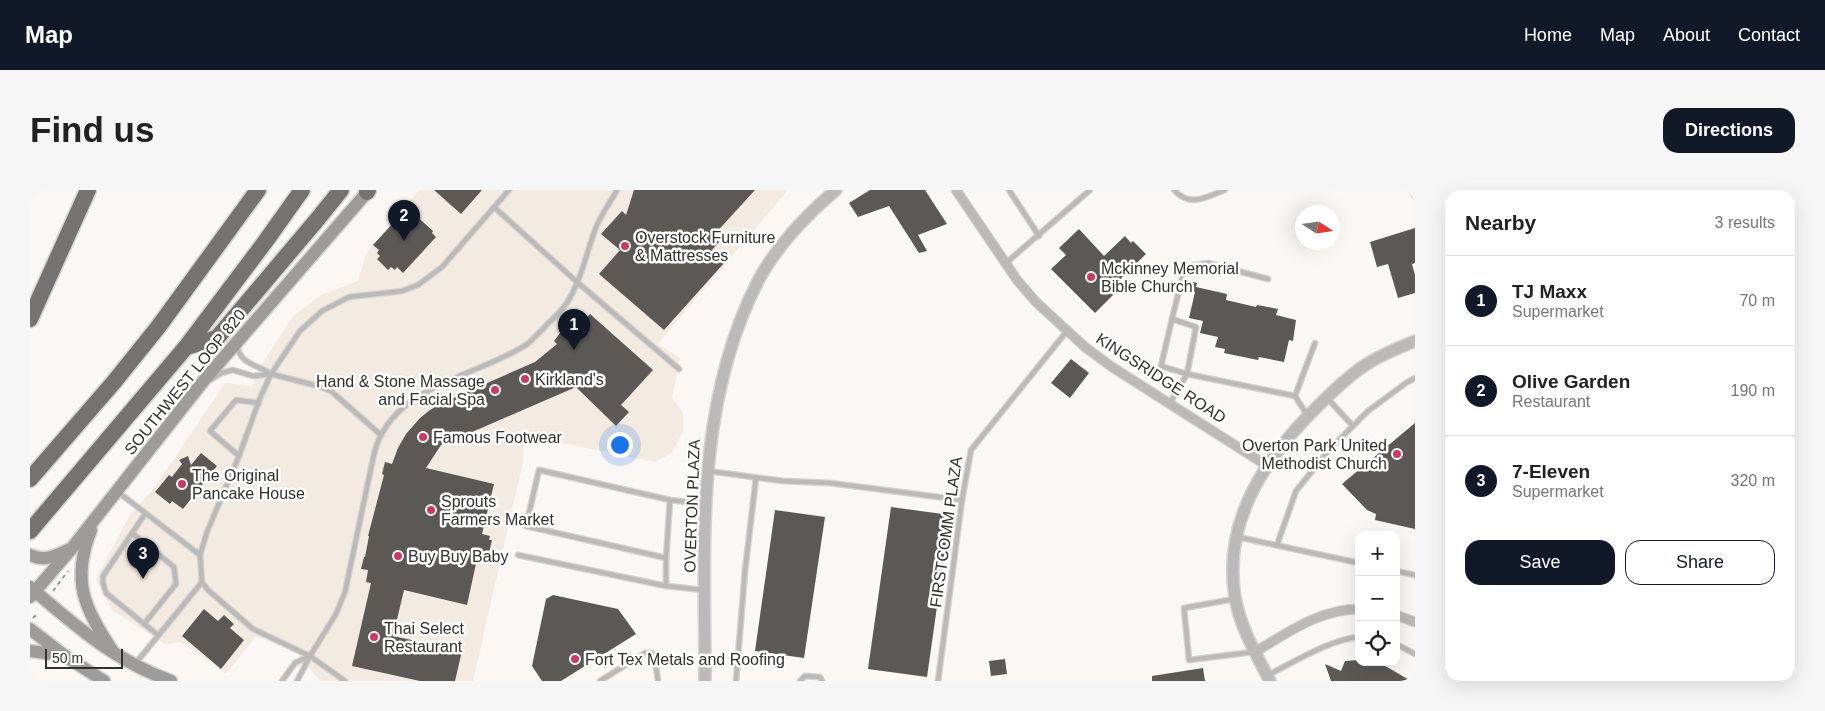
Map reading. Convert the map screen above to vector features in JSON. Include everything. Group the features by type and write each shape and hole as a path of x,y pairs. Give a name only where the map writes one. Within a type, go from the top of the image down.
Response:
{"highway":[{"path":"30,319 88,190"},
{"path":"30,479 114,382 153,333 258,190"},
{"path":"34,526 186,347 302,190"},
{"path":"186,347 217,338 341,190"}],"main road":[{"name":"SOUTHWEST LOOP 820","path":"32,592 72,548 198,387 368,191"},
{"path":"98,514 83,552 80,575 90,614 115,655"},
{"path":"30,555 43,559 53,557 72,548"},
{"path":"32,592 115,655 134,666 171,681"},
{"path":"32,624 65,656 104,681"},
{"path":"30,651 65,656"}],"street":[{"name":"OVERTON PLAZA","path":"705,681 705,504 711,435 720,389 735,336 758,280 798,225 836,190"},
{"name":"KINGSRIDGE ROAD","path":"956,190 1017,280 1036,302 1067,330 1112,367 1266,465"},
{"path":"1269,678 1244,627 1236,599 1233,579 1234,556 1244,508 1266,465 1283,442 1326,398 1344,381 1370,362 1415,341"},
{"path":"1255,652 1322,616 1335,611 1355,609"},
{"path":"1400,616 1415,622"}],"lane":[{"path":"345,681 310,656 253,629 208,590 202,582 200,555 207,532 271,374 286,349 300,331 322,311 349,297 402,290 418,285 442,267 509,190"},
{"path":"297,681 336,614 345,592 374,454 381,435 395,415 442,382 502,359 528,343 566,304 577,282 596,228 617,190"},
{"path":"1009,190 1039,236"},
{"path":"1006,264 1090,190"},
{"path":"1174,190 1180,196 1189,200 1199,200 1225,190"},
{"path":"1411,190 1415,196"},
{"path":"495,208 577,282 680,369"},
{"path":"1268,280 1208,263 1185,267 1161,366 1187,374 1295,396 1308,416"},
{"path":"1170,403 1187,374 1196,327 1172,318"},
{"name":"FIRSTCOMM PLAZA","path":"938,681 962,500 971,450 1067,330"},
{"path":"236,343 238,353 244,360 271,374 331,391 381,435"},
{"path":"1295,396 1315,343"},
{"path":"198,387 221,373 233,370 253,376 271,374"},
{"path":"1277,545 1296,491 1330,448 1376,406 1406,382 1415,378"},
{"path":"1326,398 1353,426"},
{"path":"239,456 210,431 236,400 259,403"},
{"path":"666,558 526,526 539,470 670,500 705,504"},
{"path":"707,471 756,478 830,482 962,500"},
{"path":"736,681 745,570 756,478"},
{"path":"116,491 200,555"},
{"path":"666,586 670,500"},
{"path":"145,514 103,576 103,583 106,593 158,635"},
{"path":"132,533 174,567 176,584 144,624"},
{"path":"1237,537 1355,562"},
{"path":"518,555 666,586 705,590"},
{"path":"1400,572 1415,575"},
{"path":"134,666 202,582"},
{"path":"1236,599 1184,608 1189,660 1255,652"},
{"path":"1269,678 1316,652 1348,638 1355,637"},
{"path":"1400,646 1415,654"},
{"path":"600,681 645,653 652,653 658,681"},
{"path":"282,681 295,663 310,656"},
{"path":"302,671 302,681"},
{"path":"800,681 805,676 820,677 822,681"}],"path":[{"path":"52,593 70,569"},
{"path":"32,624 38,613"}],"shaded area":[{"path":"420,190 788,190 658,344 680,358 672,398 683,413 683,432 672,453 655,462 537,438 524,445 523,462 473,681 320,681 298,654 256,636 226,674 181,642 165,644 112,610 96,579 131,513 152,491 225,383 252,386 262,364 293,316 321,295 358,281 366,254"}],"building":[{"path":"434,190 482,190 461,214"},
{"path":"634,190 755,190 713,236 719,242 712,250 725,262 664,330 599,274 620,250 601,234 622,211 626,215"},
{"path":"870,190 925,190 947,224 918,235 927,251 919,253 889,206 858,217 849,203"},
{"path":"406,209 433,231 432,233 436,237 403,273 397,267 395,270 391,267 388,270 377,259 380,256 377,253 379,250 373,245"},
{"path":"1415,228 1415,263 1412,264 1415,275 1415,293 1398,298 1388,264 1377,267 1370,242"},
{"name":"Mckinney Memorial Bible Church","path":"1079,229 1104,256 1125,236 1146,254 1110,289 1115,293 1095,313 1051,269 1066,255 1059,248"},
{"path":"1189,281 1197,283 1196,287 1227,294 1226,300 1256,307 1257,305 1278,309 1276,315 1296,320 1293,341 1289,340 1284,362 1259,357 1258,360 1224,353 1225,349 1215,347 1218,337 1200,333 1203,321 1189,318 1195,292 1187,290"},
{"path":"590,314 653,370 621,405 629,412 616,426 576,387 463,436 460,431 441,445 426,468 494,484 482,534 490,536 489,540 492,540 489,553 479,550 467,605 404,590 393,636 462,651 455,681 420,681 352,666 371,583 366,582 368,570 361,569 384,475 382,474 385,462 392,464 406,434 430,410 535,362 557,344 554,341 567,324 575,331"},
{"path":"1071,359 1089,373 1070,398 1051,383"},
{"name":"Overton Park United Methodist Church","path":"1415,423 1415,529 1375,520 1376,514 1367,510 1342,484"},
{"name":"The Original Pancake House","path":"201,453 217,466 183,509 172,501 170,504 155,492 169,475 172,477 182,464 179,460 188,456 191,465"},
{"path":"891,507 950,515 927,677 868,669"},
{"path":"775,510 825,517 804,658 755,651"},
{"path":"553,595 618,609 636,634 561,681 542,681 532,666 546,599"},
{"path":"204,609 218,621 224,615 234,624 230,628 244,640 221,669 182,636"},
{"path":"1005,659 1007,674 991,676 989,661"},
{"path":"1355,660 1355,666 1385,666 1411,681 1331,681 1325,664 1341,671 1345,661"},
{"path":"1203,668 1205,681 1152,681 1152,676"}],"place":[{"name":"Olive Garden","path":"404,241"},
{"name":"Overstock Furniture & Mattresses","path":"625,246"},
{"name":"Mckinney Memorial Bible Church","path":"1091,277"},
{"name":"TJ Maxx","path":"574,350"},
{"name":"Kirkland's","path":"525,379"},
{"name":"Hand & Stone Massage and Facial Spa","path":"495,390"},
{"name":"Famous Footwear","path":"423,437"},
{"name":"Overton Park United Methodist Church","path":"1397,454"},
{"name":"The Original Pancake House","path":"182,484"},
{"name":"Sprouts Farmers Market","path":"431,510"},
{"name":"Buy Buy Baby","path":"398,556"},
{"name":"7-Eleven","path":"143,579"},
{"name":"Thai Select Restaurant","path":"374,637"},
{"name":"Fort Tex Metals and Roofing","path":"575,659"}]}
